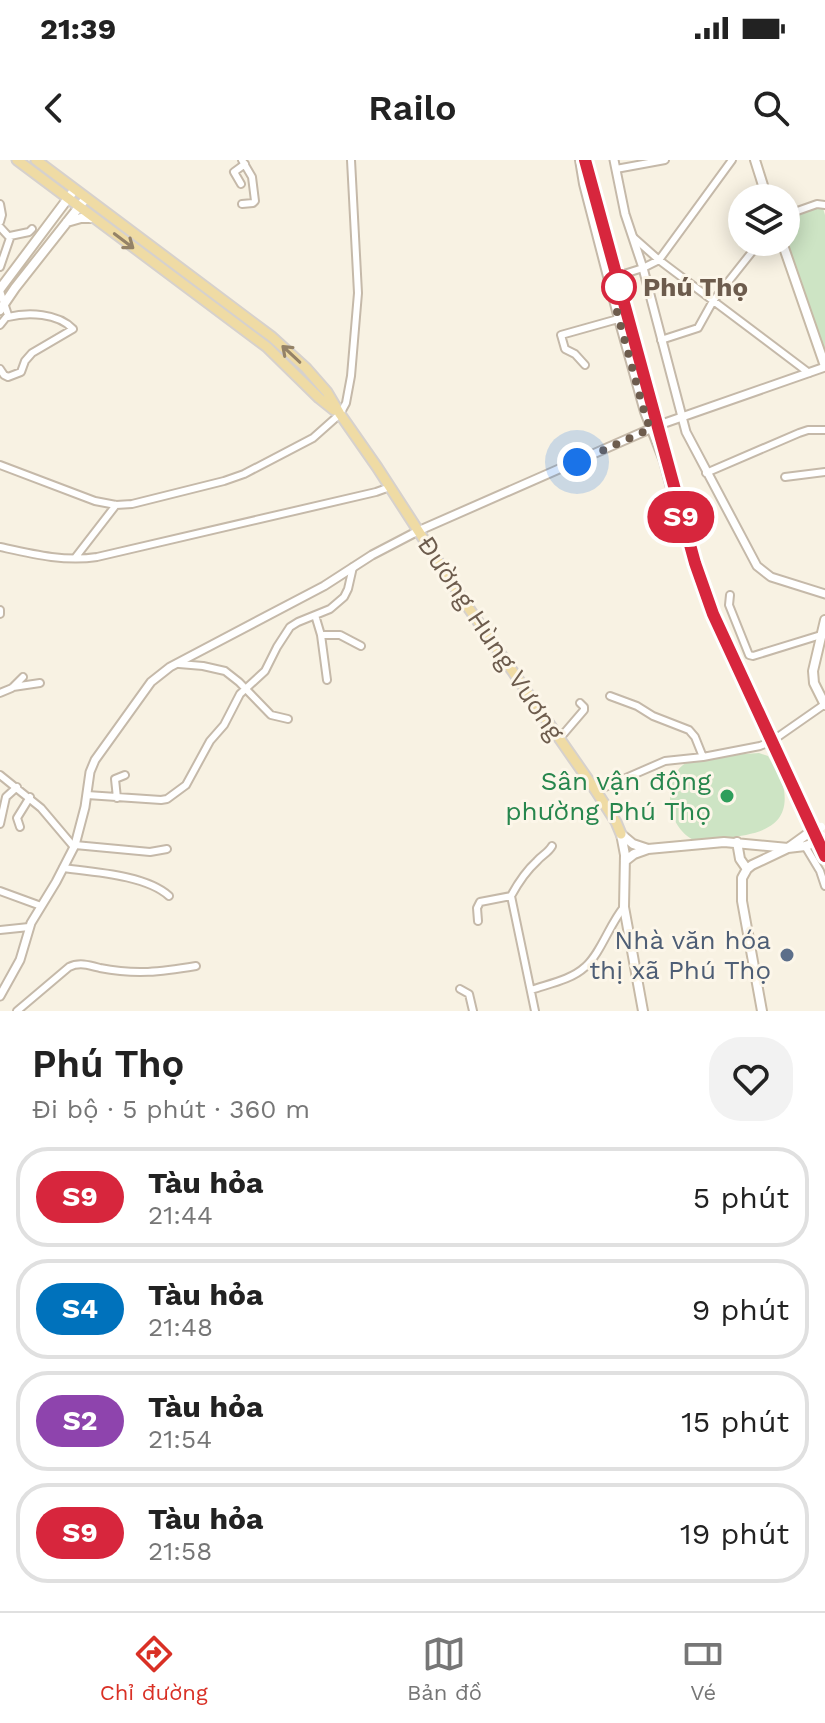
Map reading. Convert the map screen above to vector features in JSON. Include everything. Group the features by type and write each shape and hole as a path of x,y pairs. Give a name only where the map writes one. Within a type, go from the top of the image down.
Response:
{"main road":[{"name":"Đường Hùng Vương","path":"17,160 267,347 319,398 340,414"},
{"name":"Đường Hùng Vương","path":"36,160 272,337 327,392 463,600 616,822 625,848 624,907 643,1011"},
{"path":"755,160 763,184"},
{"path":"54,189 58,199 56,214"},
{"path":"0,290 75,190"},
{"path":"2,307 86,198"},
{"path":"66,223 93,218"},
{"path":"787,256 825,367"},
{"path":"824,701 814,683 813,671 825,620"},
{"path":"625,861 648,849 737,842 788,848 823,826"},
{"path":"621,834 633,844 648,849"},
{"path":"762,1011 742,901 742,878 747,869 765,857 825,837"},
{"path":"737,842 740,859 747,869"}],"street":[{"path":"0,465 95,501 116,505 157,499 224,481 313,438 340,414 346,403 358,312 351,160"},
{"path":"579,160 618,319 678,518 664,519"},
{"path":"665,160 615,164 625,214 643,268 680,417 692,446 757,566 771,577 825,594"},
{"path":"608,279 659,260 732,160"},
{"path":"241,184 234,172 243,162 252,177 255,201 242,204"},
{"path":"0,204 0,225 10,236"},
{"path":"800,210 817,204 825,205"},
{"path":"10,236 32,229"},
{"path":"0,267 10,236"},
{"path":"633,237 809,373"},
{"path":"661,340 698,328 713,301 749,256"},
{"path":"0,290 2,307 8,317"},
{"path":"0,325 8,317 29,313 57,319 73,329 31,354 21,372 8,377 0,369"},
{"path":"585,365 565,349 561,335 618,319"},
{"path":"0,996 20,960 29,927 74,846 92,766 114,731 162,672 324,586 418,531 650,429 825,367"},
{"path":"706,473 799,433 825,430"},
{"path":"785,477 825,472"},
{"path":"0,547 43,557 97,557 390,487"},
{"path":"75,558 116,505"},
{"path":"0,554 15,551"},
{"path":"87,795 164,800 183,788 210,741 224,725 238,697 265,671 290,627 333,607 344,597 353,567"},
{"path":"730,595 729,605 751,656 821,635"},
{"path":"315,615 327,680"},
{"path":"321,635 340,635 361,646"},
{"path":"177,663 216,668 231,675 271,715 288,719"},
{"path":"13,687 23,677"},
{"path":"0,693 13,687 40,683"},
{"path":"610,696 689,730 703,757"},
{"path":"596,791 665,761 757,747 772,741 824,701"},
{"path":"560,738 584,710 580,703"},
{"path":"0,775 30,797 74,846 150,852 167,849"},
{"path":"117,798 115,778 125,775"},
{"path":"0,824 6,797 17,787"},
{"path":"20,827 17,818 30,797"},
{"path":"808,845 825,886"},
{"path":"535,1011 511,896 538,859 552,846"},
{"path":"63,868 112,874 148,884 169,896"},
{"path":"0,891 41,906"},
{"path":"478,921 480,902 511,896"},
{"path":"531,990 585,968 624,907"},
{"path":"0,930 29,927"},
{"path":"17,1011 76,964 146,973 196,966"},
{"path":"460,989 469,994 473,1011"}],"green space":[{"path":"822,205 825,215 825,350 792,256 800,256 800,212"},
{"name":"Sân vận động phường Phú Thọ","path":"759,753 768,756 784,790 782,813 776,821 759,831 713,841 698,841 686,835 670,807 673,780 678,770 686,763 701,759"}],"railway":[{"path":"585,160 695,563 713,614 825,856"}],"train":[{"name":"S9","path":"585,160 695,563 713,614 825,856"}],"place":[{"name":"Phú Thọ","path":"619,287"},
{"name":"Sân vận động phường Phú Thọ","path":"727,796"},
{"name":"Nhà văn hóa thị xã Phú Thọ","path":"787,955"}],"route":[{"path":"577,462 650,429 608,279 617,277 619,287"}]}
